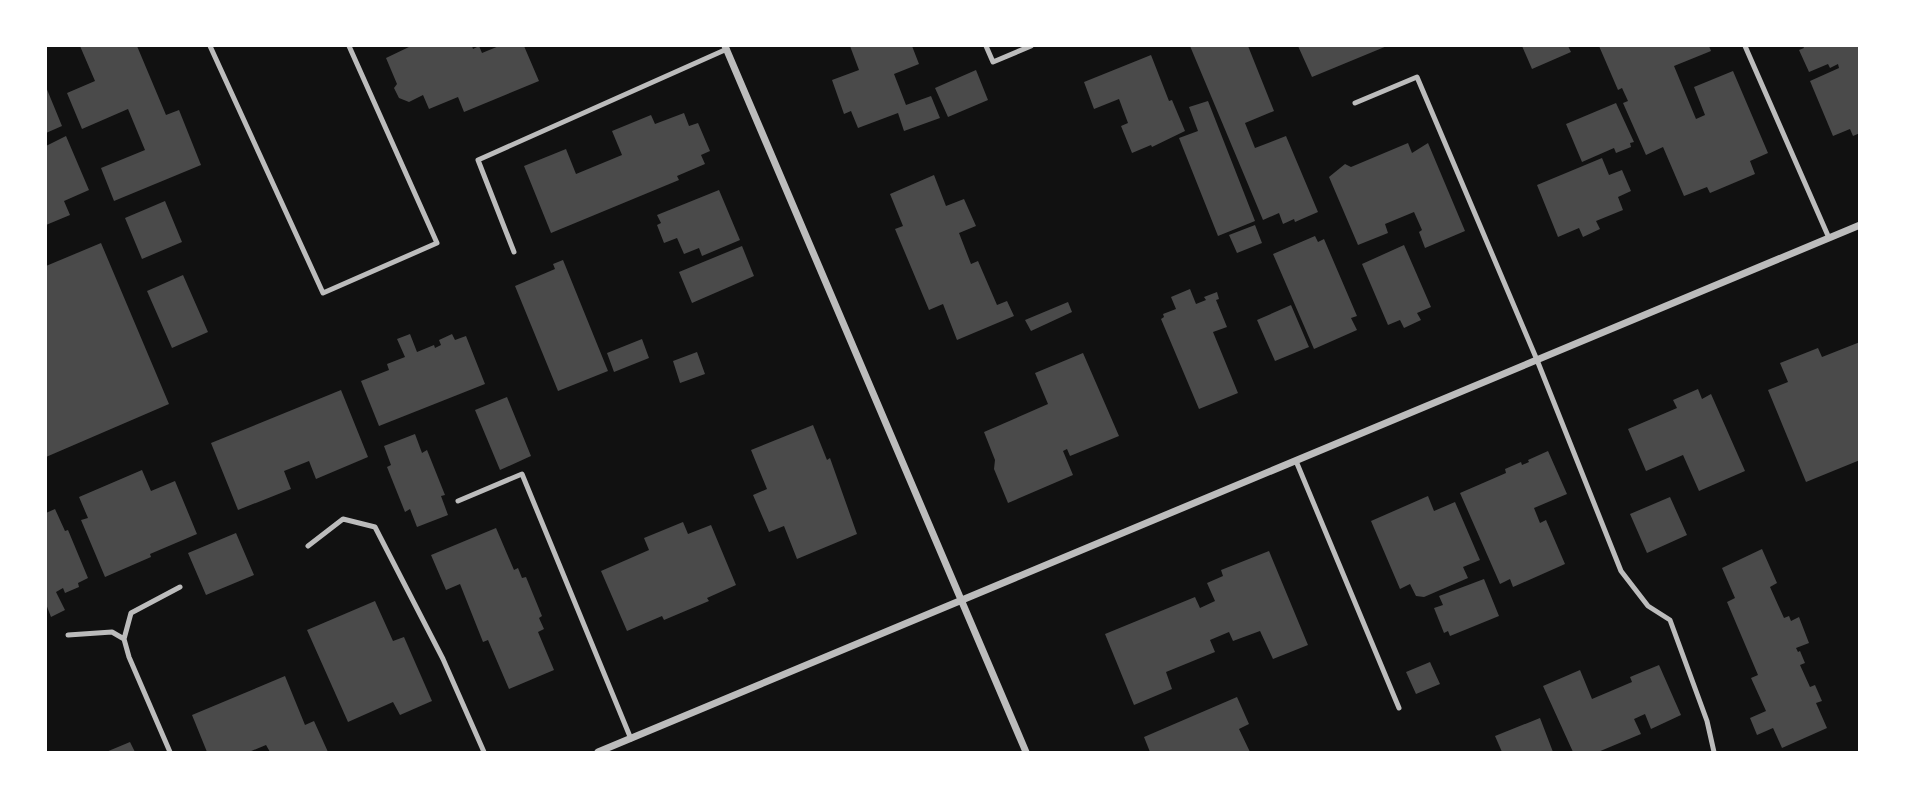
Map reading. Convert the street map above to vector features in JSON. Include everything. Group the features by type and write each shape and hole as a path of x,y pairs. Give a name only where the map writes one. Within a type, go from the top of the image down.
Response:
{"street":[{"path":"726,47 1026,752"},
{"path":"598,752 1860,225"}],"lane":[{"path":"210,46 323,293 437,243 349,46"},
{"path":"986,46 993,62 1031,46"},
{"path":"1745,46 1829,238"},
{"path":"514,252 478,160 726,47"},
{"path":"1354,103 1417,77 1537,360 1621,571 1648,606 1670,620 1707,721 1714,752"},
{"path":"1296,461 1399,708"},
{"path":"458,501 522,474 631,738"},
{"path":"308,546 343,519 375,527 443,659 484,752"},
{"path":"170,752 137,679 124,639 131,613 180,587"},
{"path":"68,635 112,632 124,639"}],"building":[{"path":"80,46 137,46 166,115 179,110 201,165 114,201 101,168 145,150 128,109 82,129 67,93 95,81"},
{"path":"411,46 472,46 473,49 479,46 482,53 499,46 524,46 539,81 464,112 458,97 429,109 423,95 409,102 399,98 394,88 397,84 386,58"},
{"path":"850,46 912,46 919,64 894,74 906,105 931,96 940,118 904,131 898,113 858,128 851,111 844,114 832,80 859,70"},
{"path":"1190,46 1248,46 1274,111 1245,123 1255,148 1286,136 1318,212 1283,224 1279,213 1263,220"},
{"path":"1298,46 1387,46 1312,77"},
{"path":"1522,46 1568,46 1571,52 1532,69"},
{"path":"1599,46 1709,46 1711,51 1674,66 1696,119 1705,115 1694,87 1733,71 1768,153 1750,161 1755,174 1710,193 1707,187 1684,196 1663,147 1646,155 1623,103 1628,101 1622,88 1618,90"},
{"path":"1803,46 1860,46 1860,133 1853,136 1850,129 1833,136 1810,81 1839,68 1838,64 1830,68 1828,64 1809,72 1799,50 1804,48"},
{"path":"1151,55 1169,101 1172,100 1185,131 1152,147 1151,145 1132,153 1121,126 1128,123 1119,99 1094,109 1084,82"},
{"path":"976,70 988,100 948,117 935,88"},
{"path":"46,87 62,126 46,133"},
{"path":"1208,101 1255,221 1218,236 1179,138 1198,131 1189,107"},
{"path":"1616,103 1634,142 1630,143 1631,147 1616,153 1614,148 1582,162 1566,124"},
{"path":"684,113 689,126 698,123 710,151 701,155 705,164 677,176 679,180 551,233 524,166 566,149 576,174 622,155 612,131 651,115 655,124"},
{"path":"66,136 89,190 64,201 70,215 46,225 46,146"},
{"path":"1408,143 1412,153 1428,143 1465,231 1425,248 1419,232 1422,230 1414,212 1385,224 1388,233 1358,245 1329,177 1345,164 1351,167"},
{"path":"1602,158 1609,175 1622,170 1631,191 1618,197 1623,210 1596,221 1600,229 1583,237 1579,228 1558,237 1537,185"},
{"path":"934,175 946,206 964,199 976,226 959,233 971,264 978,261 997,305 1007,301 1014,316 957,340 943,304 929,310 895,229 903,226 890,194"},
{"path":"719,190 740,240 702,256 699,248 684,254 677,238 664,243 657,225 661,223 657,215"},
{"path":"165,201 182,242 142,259 125,218"},
{"path":"1255,225 1262,243 1237,253 1229,235"},
{"path":"1315,236 1318,242 1324,239 1357,316 1351,318 1357,330 1314,349 1273,254"},
{"path":"101,243 169,404 46,457 46,266"},
{"path":"1404,245 1431,307 1417,313 1421,320 1404,328 1400,320 1388,325 1362,264"},
{"path":"742,246 754,276 692,303 679,272"},
{"path":"563,260 608,371 558,391 515,286 555,269 553,264"},
{"path":"183,275 208,332 172,348 147,291"},
{"path":"1190,289 1196,304 1206,300 1204,297 1217,292 1219,299 1216,300 1227,327 1213,332 1238,393 1199,409 1161,319 1163,314 1176,309 1171,297"},
{"path":"1068,302 1072,312 1031,331 1025,320"},
{"path":"1291,305 1309,347 1275,361 1257,320"},
{"path":"410,334 417,352 441,345 439,340 452,334 455,340 466,336 485,384 379,426 361,381 389,370 387,364 405,357 397,339"},
{"path":"642,339 649,358 614,372 607,353"},
{"path":"1860,342 1860,460 1806,482 1768,390 1788,382 1780,363 1818,348 1822,357"},
{"path":"697,352 705,374 680,383 673,361"},
{"path":"1083,353 1119,436 1070,456 1067,449 1063,451 1073,475 1008,503 994,469 995,460 984,432 1048,404 1035,373"},
{"path":"1698,389 1702,399 1711,394 1745,471 1699,491 1683,455 1646,471 1628,429 1677,408 1673,400"},
{"path":"341,390 368,457 316,479 309,461 284,471 291,489 238,510 211,443"},
{"path":"507,397 531,456 500,470 475,410"},
{"path":"813,425 827,460 830,458 857,534 797,559 784,526 769,532 753,495 767,489 751,450"},
{"path":"415,434 422,453 427,450 445,495 441,496 448,515 417,527 410,509 405,512 387,467 391,465 384,446"},
{"path":"1548,451 1567,494 1534,508 1540,523 1546,520 1565,564 1513,587 1510,579 1500,584 1460,493 1506,473 1505,469 1521,462 1522,465"},
{"path":"142,470 151,491 175,481 197,534 105,577 81,520 88,518 79,497"},
{"path":"1428,496 1434,511 1455,502 1480,560 1463,567 1468,578 1424,597 1416,596 1410,584 1400,589 1371,521"},
{"path":"1670,497 1687,535 1647,553 1630,514"},
{"path":"55,509 65,531 68,530 88,578 78,583 79,587 65,593 63,588 56,592 65,610 51,617 46,604 46,513"},
{"path":"683,522 688,534 711,525 736,585 707,598 709,601 664,620 662,616 627,631 601,571 649,550 644,538"},
{"path":"496,528 514,570 518,568 522,578 526,577 542,616 539,618 544,629 538,632 554,670 509,689 488,640 483,642 460,584 446,590 431,555"},
{"path":"236,533 254,575 206,595 188,553"},
{"path":"1762,549 1777,583 1770,587 1784,618 1789,616 1791,621 1799,617 1809,643 1796,648 1805,663 1800,665 1810,687 1815,685 1822,701 1816,703 1827,728 1782,748 1773,728 1757,735 1750,718 1766,711 1751,678 1758,675 1727,602 1735,598 1722,568"},
{"path":"1269,551 1308,645 1273,659 1260,631 1233,641 1229,632 1210,640 1215,652 1166,672 1172,689 1134,705 1105,634 1195,597 1200,608 1215,601 1207,583 1223,576 1221,570"},
{"path":"1484,579 1499,616 1450,636 1448,631 1444,633 1434,608 1443,605 1439,596"},
{"path":"375,601 393,641 404,637 432,701 400,715 393,702 348,722 307,630"},
{"path":"1430,662 1440,684 1416,694 1406,672"},
{"path":"1659,665 1681,715 1651,729 1645,714 1634,719 1641,734 1598,752 1573,752 1543,686 1580,670 1592,699 1632,682 1630,677"},
{"path":"285,676 305,725 314,721 328,752 270,752 266,745 249,752 207,752 192,715"},
{"path":"1237,697 1249,724 1239,729 1250,752 1150,752 1144,737"},
{"path":"1540,718 1553,752 1502,752 1495,736"},
{"path":"130,742 135,752 106,752"}]}
